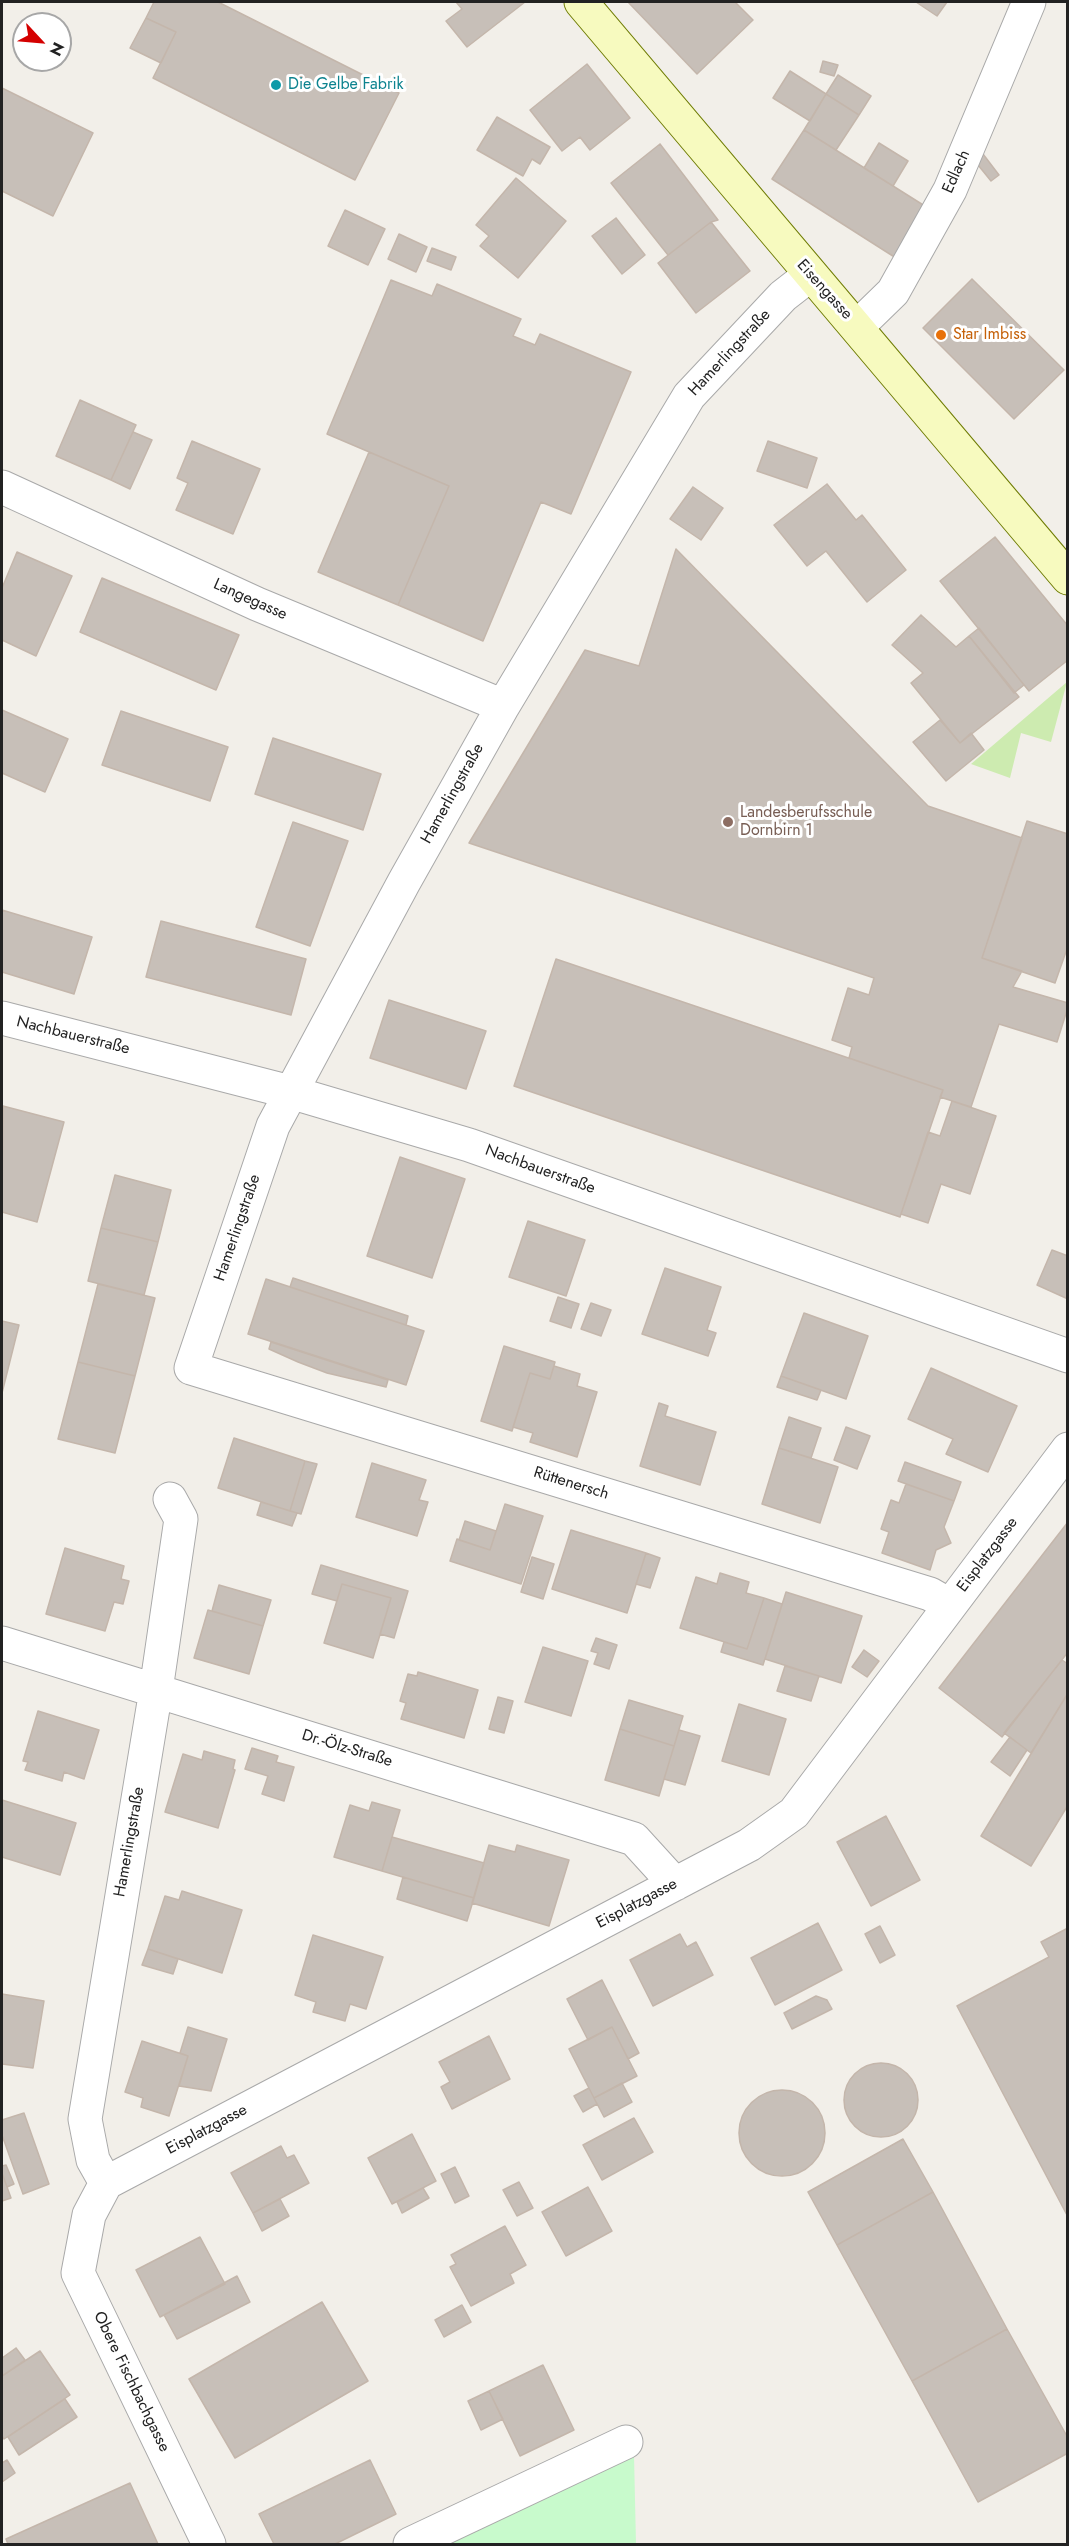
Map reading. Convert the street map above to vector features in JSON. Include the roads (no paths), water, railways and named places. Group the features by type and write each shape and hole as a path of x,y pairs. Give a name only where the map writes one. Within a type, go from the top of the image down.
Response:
{"main road":[{"name":"Eisengasse","path":"581,2 1068,578"}],"street":[{"name":"Edlach","path":"857,327 893,292 950,190 1029,2"},
{"name":"Hamerlingstraße","path":"191,1368 273,1126 290,1092 315,1052 404,882 503,706 689,396 783,296 810,275"},
{"name":"Langegasse","path":"2,487 256,604 503,706"},
{"name":"Nachbauerstraße","path":"2,1018 290,1092 469,1145 1068,1356"},
{"name":"Rüttenersch","path":"191,1368 930,1594 950,1605"},
{"name":"Eisplatzgasse","path":"106,2183 759,1840 794,1813 1068,1449"},
{"name":"Hamerlingstraße","path":"106,2183 93,2160 85,2119 156,1690 181,1519 170,1499"},
{"name":"Dr.-Ölz-Straße","path":"2,1643 634,1839 675,1884"},
{"name":"Obere Fischbachgasse","path":"106,2183 89,2215 78,2273 209,2544"},
{"path":"410,2544 626,2442"}],"place":[{"name":"Die Gelbe Fabrik","path":"276,85"},
{"name":"Star Imbiss","path":"941,335"},
{"name":"Landesberufsschule Dornbirn 1","path":"728,822"}]}
